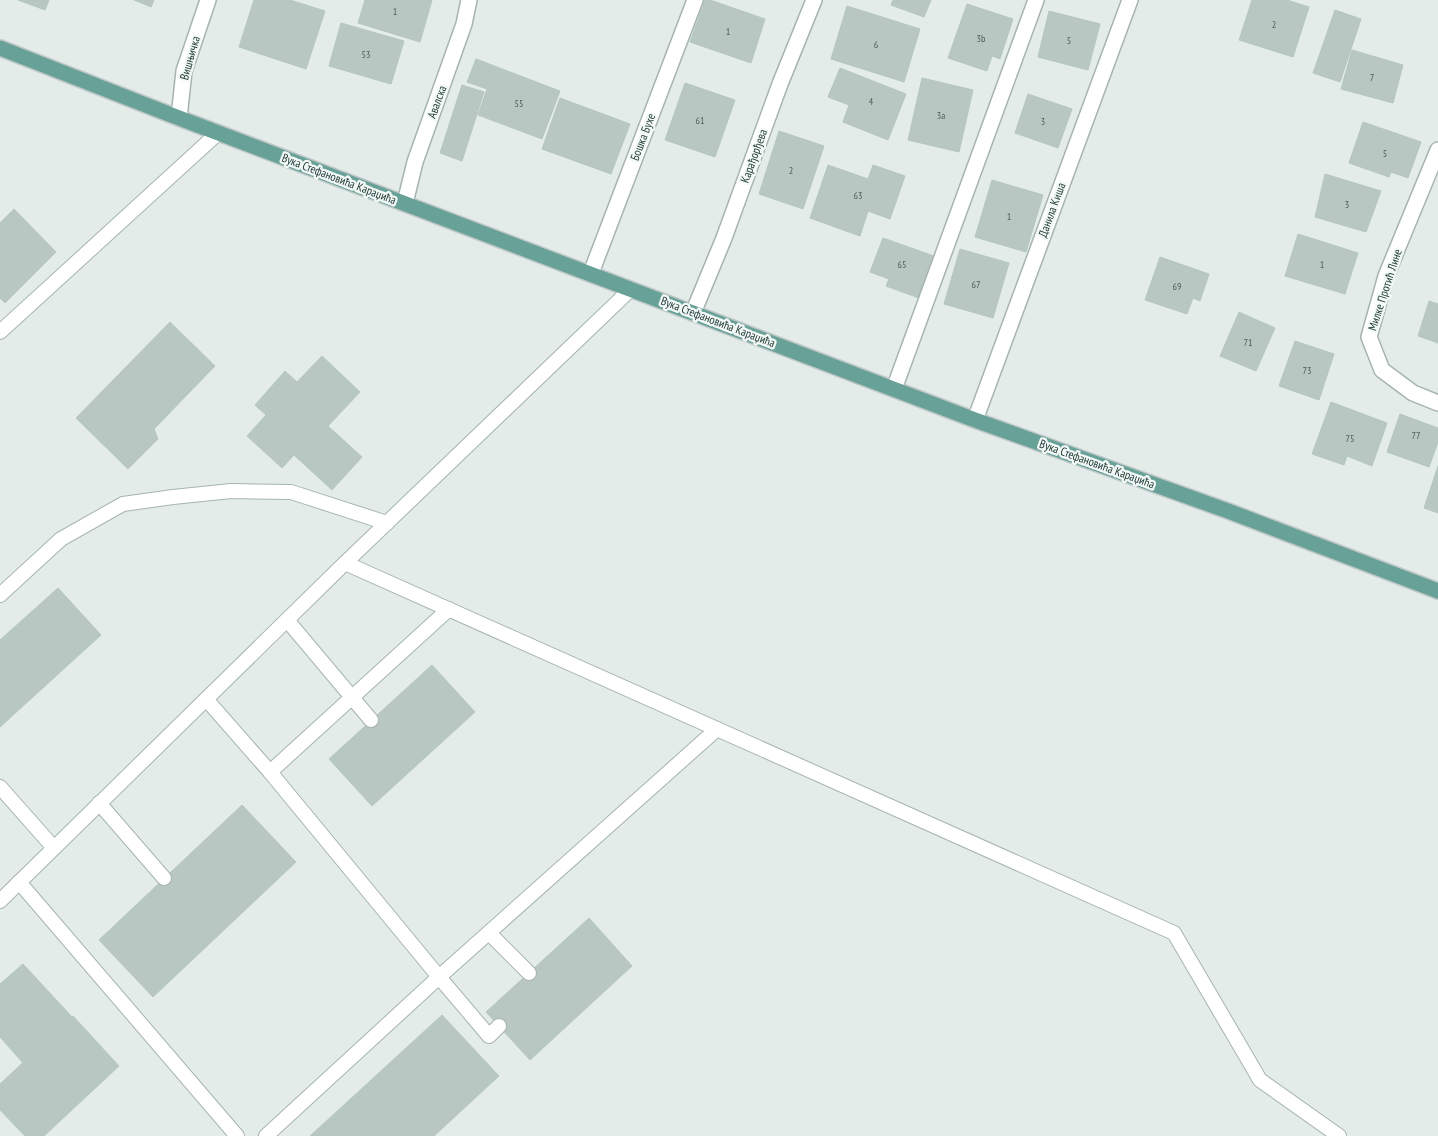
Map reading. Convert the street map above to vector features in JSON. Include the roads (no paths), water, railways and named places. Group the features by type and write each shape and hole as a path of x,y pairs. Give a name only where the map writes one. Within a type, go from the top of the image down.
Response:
{"main road":[{"name":"Вука Стефановића Караџића","path":"0,48 218,133 975,420 1228,511 1438,592"}],"street":[{"name":"Вишњичка","path":"179,118 184,71 208,0"},
{"name":"Авалска","path":"405,203 415,162 464,24 469,0"},
{"name":"Бошка Бухе","path":"591,273 695,0"},
{"name":"Карађорђева","path":"694,313 724,238 780,84 814,0"},
{"path":"894,389 1036,0"},
{"name":"Данила Киша","path":"975,420 1130,0"},
{"name":"Милке Протић Лине","path":"1438,150 1386,276 1369,337 1382,370 1413,393 1438,403"}],"lane":[{"path":"0,332 218,133"},
{"path":"0,901 345,563 631,289"},
{"path":"0,595 61,539 123,504 231,491 291,492 387,523"},
{"path":"345,563 1174,933 1260,1080 1339,1136"},
{"path":"270,772 449,610"},
{"path":"288,620 371,720"},
{"path":"206,699 270,772 489,1036 499,1026"},
{"path":"266,1136 439,977 717,729"},
{"path":"0,787 54,848"},
{"path":"99,803 164,878"},
{"path":"19,882 237,1136"},
{"path":"489,933 529,973"}]}
